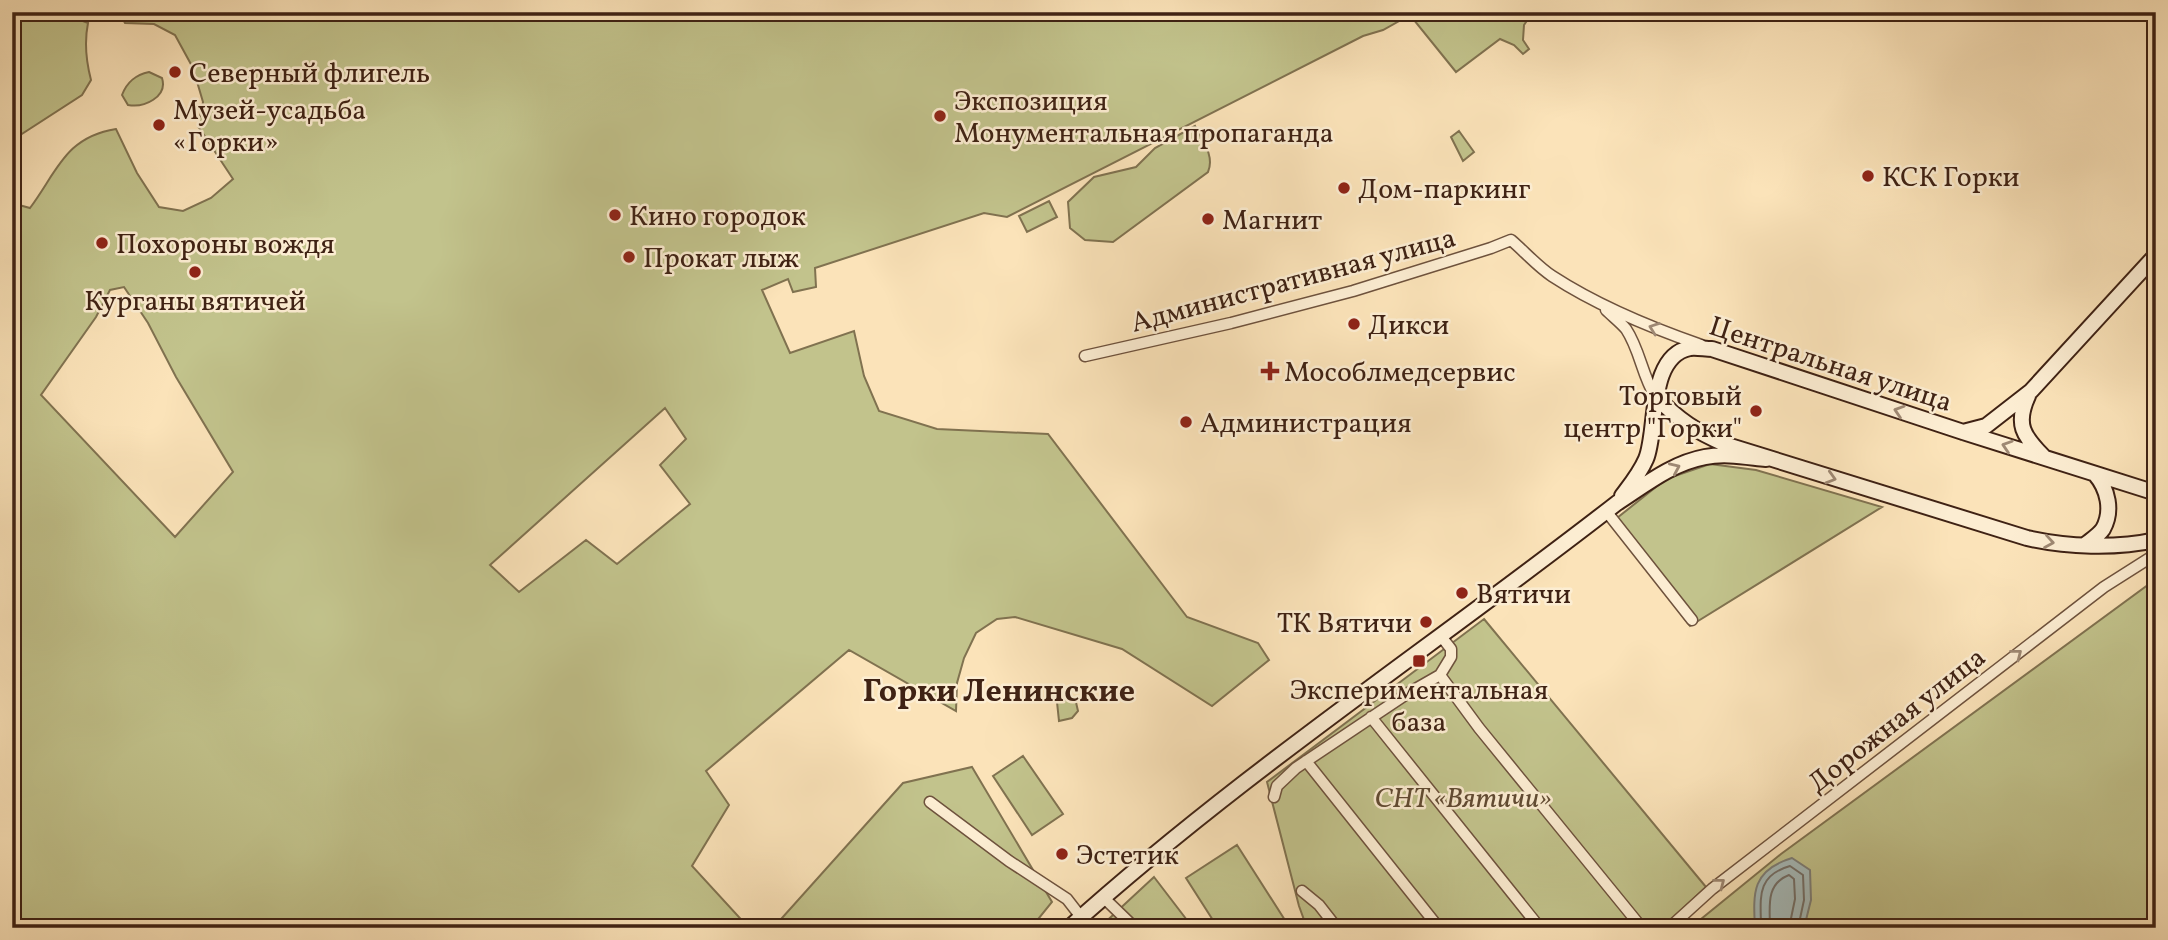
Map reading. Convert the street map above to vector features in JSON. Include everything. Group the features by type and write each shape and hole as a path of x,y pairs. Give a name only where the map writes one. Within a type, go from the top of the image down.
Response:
{"main road":[{"path":"1963,432 1986,426 2031,391 2156,255"},
{"path":"1611,507 1636,478 1647,457 1655,396 1660,379 1674,356 1689,348 1712,349"},
{"name":"Центральная улица","path":"1712,349 2156,493"},
{"path":"2031,391 2021,416 2021,425 2031,445 2045,458"},
{"path":"1655,396 1676,417 1698,432 1766,458 2027,538 2054,544 2116,544 2156,540"},
{"path":"1069,928 1226,796 1611,507 1673,467 1704,457 1727,455 1766,458"},
{"path":"2086,544 2102,531 2109,511 2103,484 2095,474"}],"street":[{"name":"Центральная улица","path":"1511,240 1551,275 1598,302 1643,324 1712,349"},
{"name":"Административная улица","path":"1085,356 1236,322 1353,291 1511,240"},
{"path":"1598,302 1625,328 1655,396"},
{"path":"1611,507 1692,620"},
{"name":"Дорожная улица","path":"1669,928 1712,889 2104,587 2156,554"},
{"path":"1274,797 1278,786 1306,761 1440,675 1451,657 1451,649 1440,635"},
{"path":"1440,675 1479,728 1642,928"},
{"path":"1371,717 1540,928"},
{"path":"1306,761 1439,928"},
{"path":"930,802 1009,861 1067,899 1081,917"},
{"path":"1302,891 1319,905 1338,928"},
{"path":"1103,897 1135,928"}],"green space":[{"path":"12,12 83,12 80,20 88,23 86,52 91,80 82,95 14,139 12,139"},
{"path":"119,12 1533,12 1524,25 1523,40 1529,49 1523,54 1514,45 1500,39 1456,72 1410,15 1383,30 1363,36 1007,217 984,213 815,268 816,287 793,292 788,279 762,290 790,353 854,331 864,376 879,411 937,429 1048,434 1187,617 1258,643 1269,660 1212,706 1122,649 1015,617 997,619 976,633 964,658 957,683 956,711 849,650 706,771 729,805 692,866 749,928 12,928 12,203 30,208 73,148 99,133 116,129 137,173 159,207 183,211 211,198 233,179 198,126 203,102 193,68 175,35 154,24 125,23","holes":["124,287 148,323 176,377 233,472 175,537 41,395 96,317 110,290","665,408 686,439 660,465 690,504 617,564 586,540 519,592 490,565"]},
{"path":"149,72 162,78 163,85 158,96 141,105 128,105 122,95 126,86 136,77"},
{"path":"1195,126 1209,154 1208,172 1113,242 1085,240 1070,228 1068,202 1094,177 1136,167 1155,148"},
{"path":"1459,131 1474,152 1463,161 1451,137"},
{"path":"1049,201 1057,217 1027,232 1019,216"},
{"path":"1710,464 1756,470 1882,507 1690,626 1612,522 1666,479"},
{"path":"2156,579 2156,928 1690,928 1781,854"},
{"name":"СНТ «Вятичи»","path":"1484,619 1706,887 1662,928 1307,928 1267,782"},
{"path":"1075,698 1078,711 1072,718 1059,721 1057,702"},
{"path":"1023,756 1063,814 1032,835 993,776"},
{"path":"972,767 1052,902 1031,928 773,928 903,783"},
{"path":"1237,845 1290,928 1218,928 1186,878"},
{"path":"1154,877 1193,928 1099,928"}],"water":[{"path":"1792,858 1810,870 1811,900 1804,928 1755,928 1755,893 1762,876 1779,863"}],"place":[{"name":"Северный флигель","path":"175,72"},
{"name":"Экспозиция Монументальная пропаганда","path":"940,116"},
{"name":"Музей-усадьба «Горки»","path":"159,125"},
{"name":"КСК Горки","path":"1868,176"},
{"name":"Дом-паркинг","path":"1344,188"},
{"name":"Кино городок","path":"615,215"},
{"name":"Магнит","path":"1208,219"},
{"name":"Похороны вождя","path":"102,243"},
{"name":"Прокат лыж","path":"629,257"},
{"name":"Курганы вятичей","path":"195,272"},
{"name":"Дикси","path":"1354,324"},
{"name":"Мособлмедсервис","path":"1270,371"},
{"name":"Торговый центр \"Горки\"","path":"1756,411"},
{"name":"Администрация","path":"1186,422"},
{"name":"Вятичи","path":"1462,593"},
{"name":"ТК Вятичи","path":"1426,622"},
{"name":"Экспериментальная база","path":"1419,661"},
{"name":"Эстетик","path":"1062,854"}],"district":[{"name":"Горки Ленинские","path":"999,690"}]}
